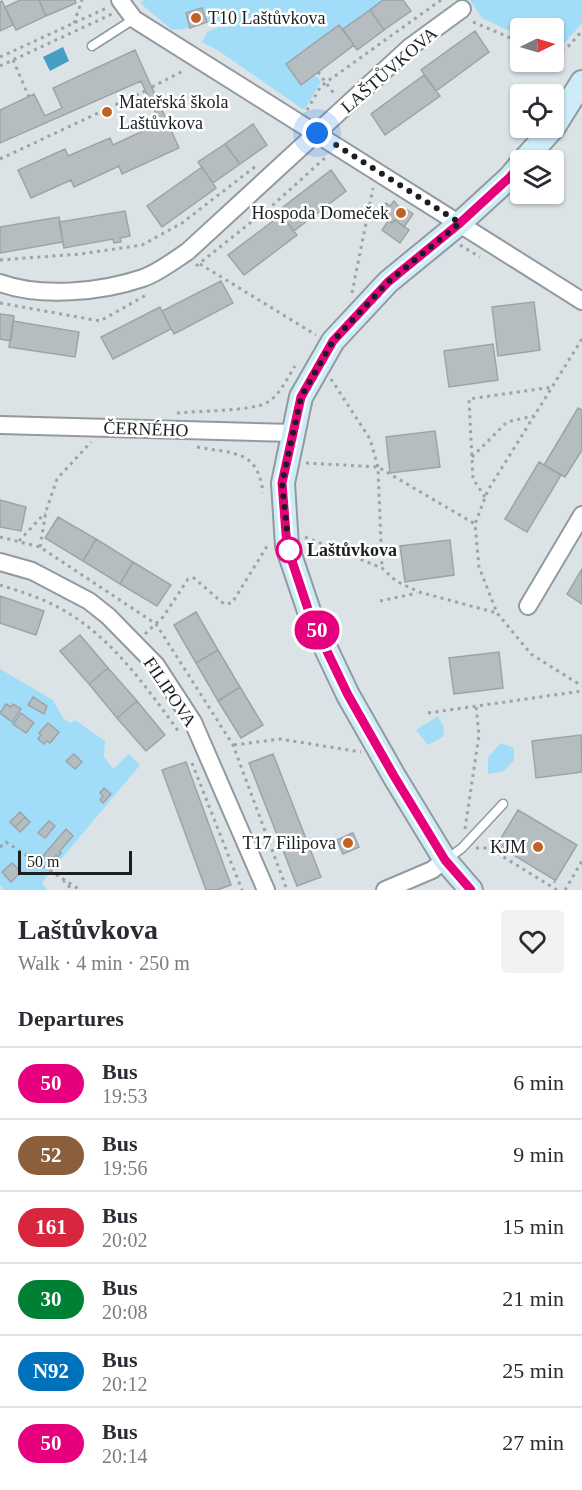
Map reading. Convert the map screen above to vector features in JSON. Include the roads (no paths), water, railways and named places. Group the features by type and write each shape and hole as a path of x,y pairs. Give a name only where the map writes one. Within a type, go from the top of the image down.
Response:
{"street":[{"path":"115,6 582,301"},
{"name":"LAŠTŮVKOVA","path":"0,283 12,288 69,292 109,287 145,278 187,252 410,47 467,16"},
{"path":"564,110 582,82"},
{"path":"533,150 544,138"},
{"path":"471,890 453,854 348,695 311,618 287,546 282,483 301,397 333,341 388,282 460,223 510,177"},
{"name":"ČERNÉHO","path":"0,425 293,433"},
{"path":"528,606 582,515"},
{"name":"FILIPOVA","path":"0,562 32,571 89,601 108,616 156,665 193,722 266,890"},
{"path":"385,890 432,870 453,854"}],"lane":[{"path":"92,46 134,19"},
{"path":"453,854 503,804"}],"place":[{"name":"T10 Laštůvkova","path":"196,18"},
{"name":"Mateřská škola Laštůvkova","path":"107,112"},
{"name":"Hospoda Domeček","path":"401,213"},
{"name":"Laštůvkova","path":"289,550"},
{"name":"T17 Filipova","path":"348,843"},
{"name":"KJM","path":"538,847"}]}
